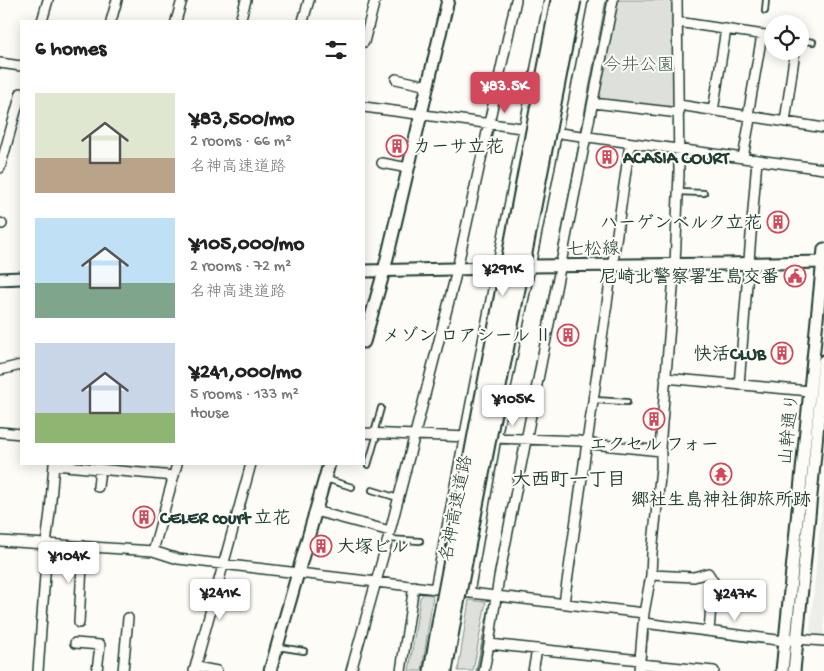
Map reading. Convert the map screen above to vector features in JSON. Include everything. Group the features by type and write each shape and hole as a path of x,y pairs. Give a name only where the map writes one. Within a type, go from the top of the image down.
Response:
{"highway":[{"name":"名神高速道路","path":"444,671 447,619 559,0"},
{"name":"名神高速道路","path":"432,671 447,619 573,0"}],"street":[{"path":"42,20 48,0"},
{"path":"111,20 117,0"},
{"path":"176,20 182,0"},
{"path":"240,20 246,0"},
{"path":"303,20 309,0"},
{"path":"365,38 375,0"},
{"path":"365,338 384,271 448,0"},
{"path":"351,671 389,535 457,269 516,0"},
{"path":"435,589 549,0"},
{"path":"469,592 496,438 583,0"},
{"path":"484,671 499,577 612,0"},
{"path":"640,665 644,613 651,575 661,468 660,448 675,264 679,150 677,0"},
{"path":"677,22 762,35 743,158"},
{"path":"713,111 726,29"},
{"path":"785,122 794,60"},
{"path":"0,63 20,66"},
{"path":"396,79 428,86"},
{"path":"0,168 17,124 20,101"},
{"path":"593,103 713,111 824,128"},
{"path":"365,108 824,169"},
{"path":"564,604 630,143"},
{"path":"740,385 757,160"},
{"path":"382,163 408,168"},
{"name":"山幹通り","path":"794,671 791,640 810,391 824,249"},
{"name":"七松線","path":"365,270 612,264 823,262"},
{"path":"0,279 20,278"},
{"name":"山幹通り","path":"782,671 791,640 824,361"},
{"path":"0,370 20,365"},
{"path":"665,378 810,391"},
{"path":"0,432 20,434"},
{"path":"365,433 580,441 660,451"},
{"path":"38,671 48,548 46,544 54,465"},
{"path":"72,465 174,476"},
{"path":"153,552 177,465"},
{"path":"217,671 195,669 251,465"},
{"path":"270,671 329,465"},
{"path":"98,487 100,469"},
{"path":"315,512 389,535"},
{"path":"0,541 153,552 178,559 644,613"},
{"path":"79,623 83,546"},
{"path":"651,575 694,577 708,573 713,581 709,631"},
{"path":"400,671 414,586"},
{"path":"123,671 128,618"},
{"path":"644,623 791,640 824,641"},
{"path":"75,643 100,645 97,671"},
{"path":"489,644 640,665 714,671"},
{"path":"533,671 537,650"}],"lane":[{"path":"764,11 766,0"},
{"path":"809,41 813,42"},
{"path":"678,192 704,193"},
{"path":"593,400 628,402"},
{"path":"368,465 381,408"},
{"path":"324,479 352,487"},
{"path":"372,490 398,498"},
{"path":"389,535 420,541"},
{"path":"277,646 304,651"}],"shaded area":[{"path":"824,485 824,635 811,634 810,631"}],"green space":[{"name":"今井公園","path":"616,0 673,0 674,108 597,100"},
{"path":"423,594 433,595 422,671 409,671 420,598"},
{"path":"469,600 486,602 473,671 458,671"}],"waterway":[{"path":"582,130 607,0"},
{"path":"558,255 580,143"},
{"path":"535,374 553,279"},
{"path":"477,671 491,601"},
{"path":"647,640 650,629"},
{"path":"645,659 646,647"}],"place":[{"name":"カーサ立花","path":"397,146"},
{"name":"ACASIA COURT","path":"607,157"},
{"name":"ハーゲンベルク立花","path":"778,222"},
{"name":"尼崎北警察署生島交番","path":"795,276"},
{"name":"メゾン ロアシール Ⅱ","path":"568,335"},
{"name":"快活CLUB","path":"782,353"},
{"name":"エクセル フォー","path":"654,419"},
{"name":"郷社生島神社御旅所跡","path":"721,474"},
{"name":"CELER court 立花","path":"144,517"},
{"name":"大塚ビル","path":"321,546"}],"district":[{"name":"大西町一丁目","path":"569,478"}]}
